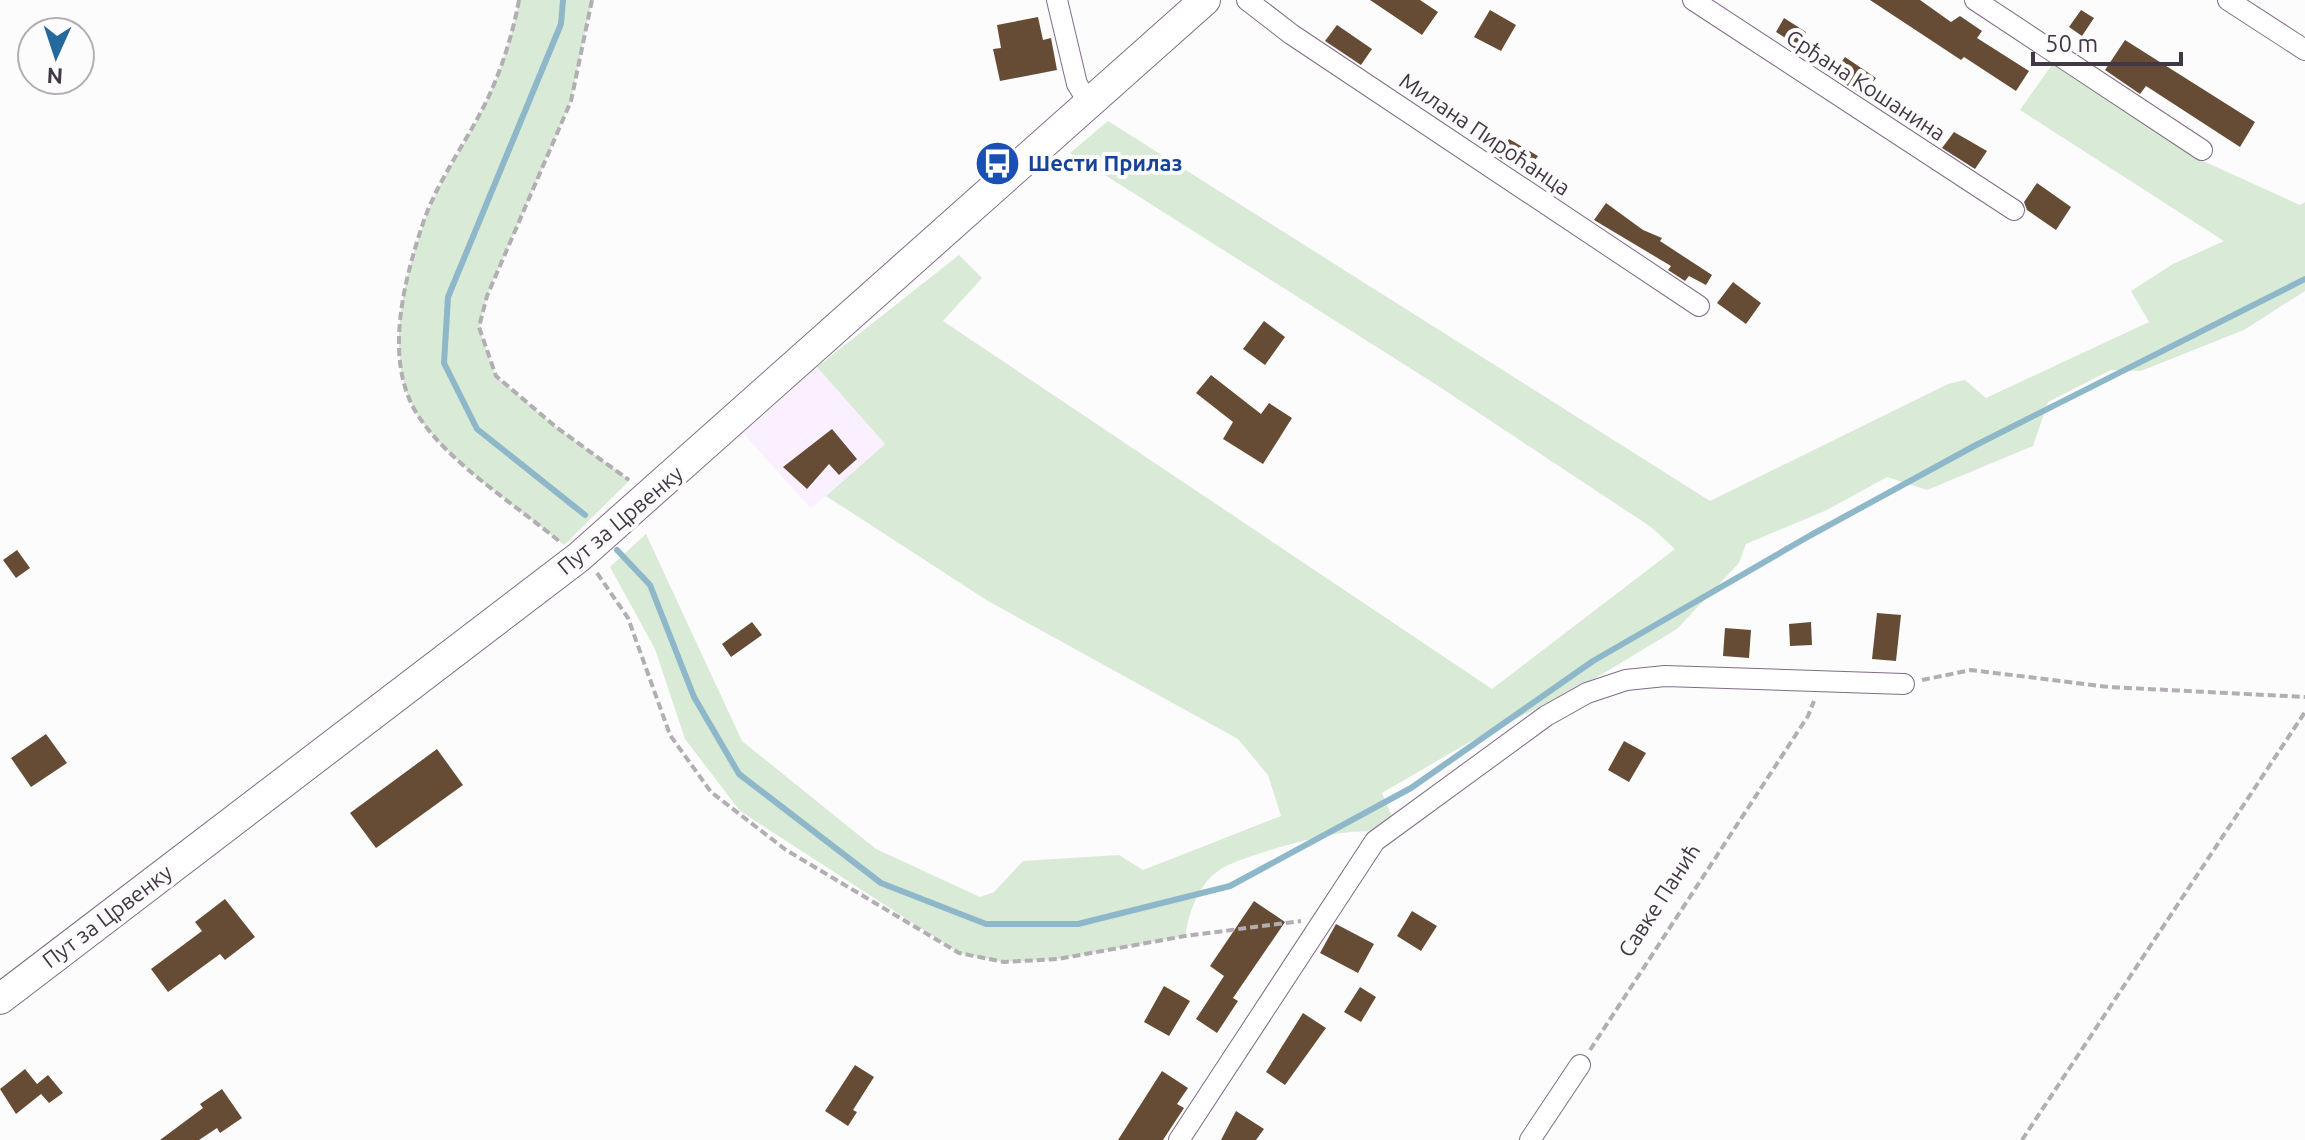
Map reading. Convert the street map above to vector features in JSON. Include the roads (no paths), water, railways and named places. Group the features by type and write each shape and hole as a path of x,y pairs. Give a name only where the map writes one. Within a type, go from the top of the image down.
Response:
{"street":[{"path":"1057,0 1077,84 1089,103"},
{"name":"Пут за Црвенку","path":"0,999 579,557 1205,0"},
{"name":"Милана Пироћанца","path":"1247,0 1291,34 1699,306"},
{"name":"Срђана Кошанина","path":"1693,0 2014,210"},
{"path":"1975,0 2202,150"},
{"path":"2228,0 2305,50"},
{"path":"1179,1140 1375,841 1546,716 1587,693 1626,680 1665,676 1904,684"},
{"path":"1530,1140 1580,1065"}],"waterway":[{"path":"563,0 561,24 448,297 444,363 477,429 585,515"},
{"path":"617,550 650,585 694,697 739,774 881,883 986,924 1078,924 1230,886 1411,788 1593,661 1811,535 1976,445 2305,279"}],"place":[{"name":"Шести Прилаз","path":"997,163"}]}
